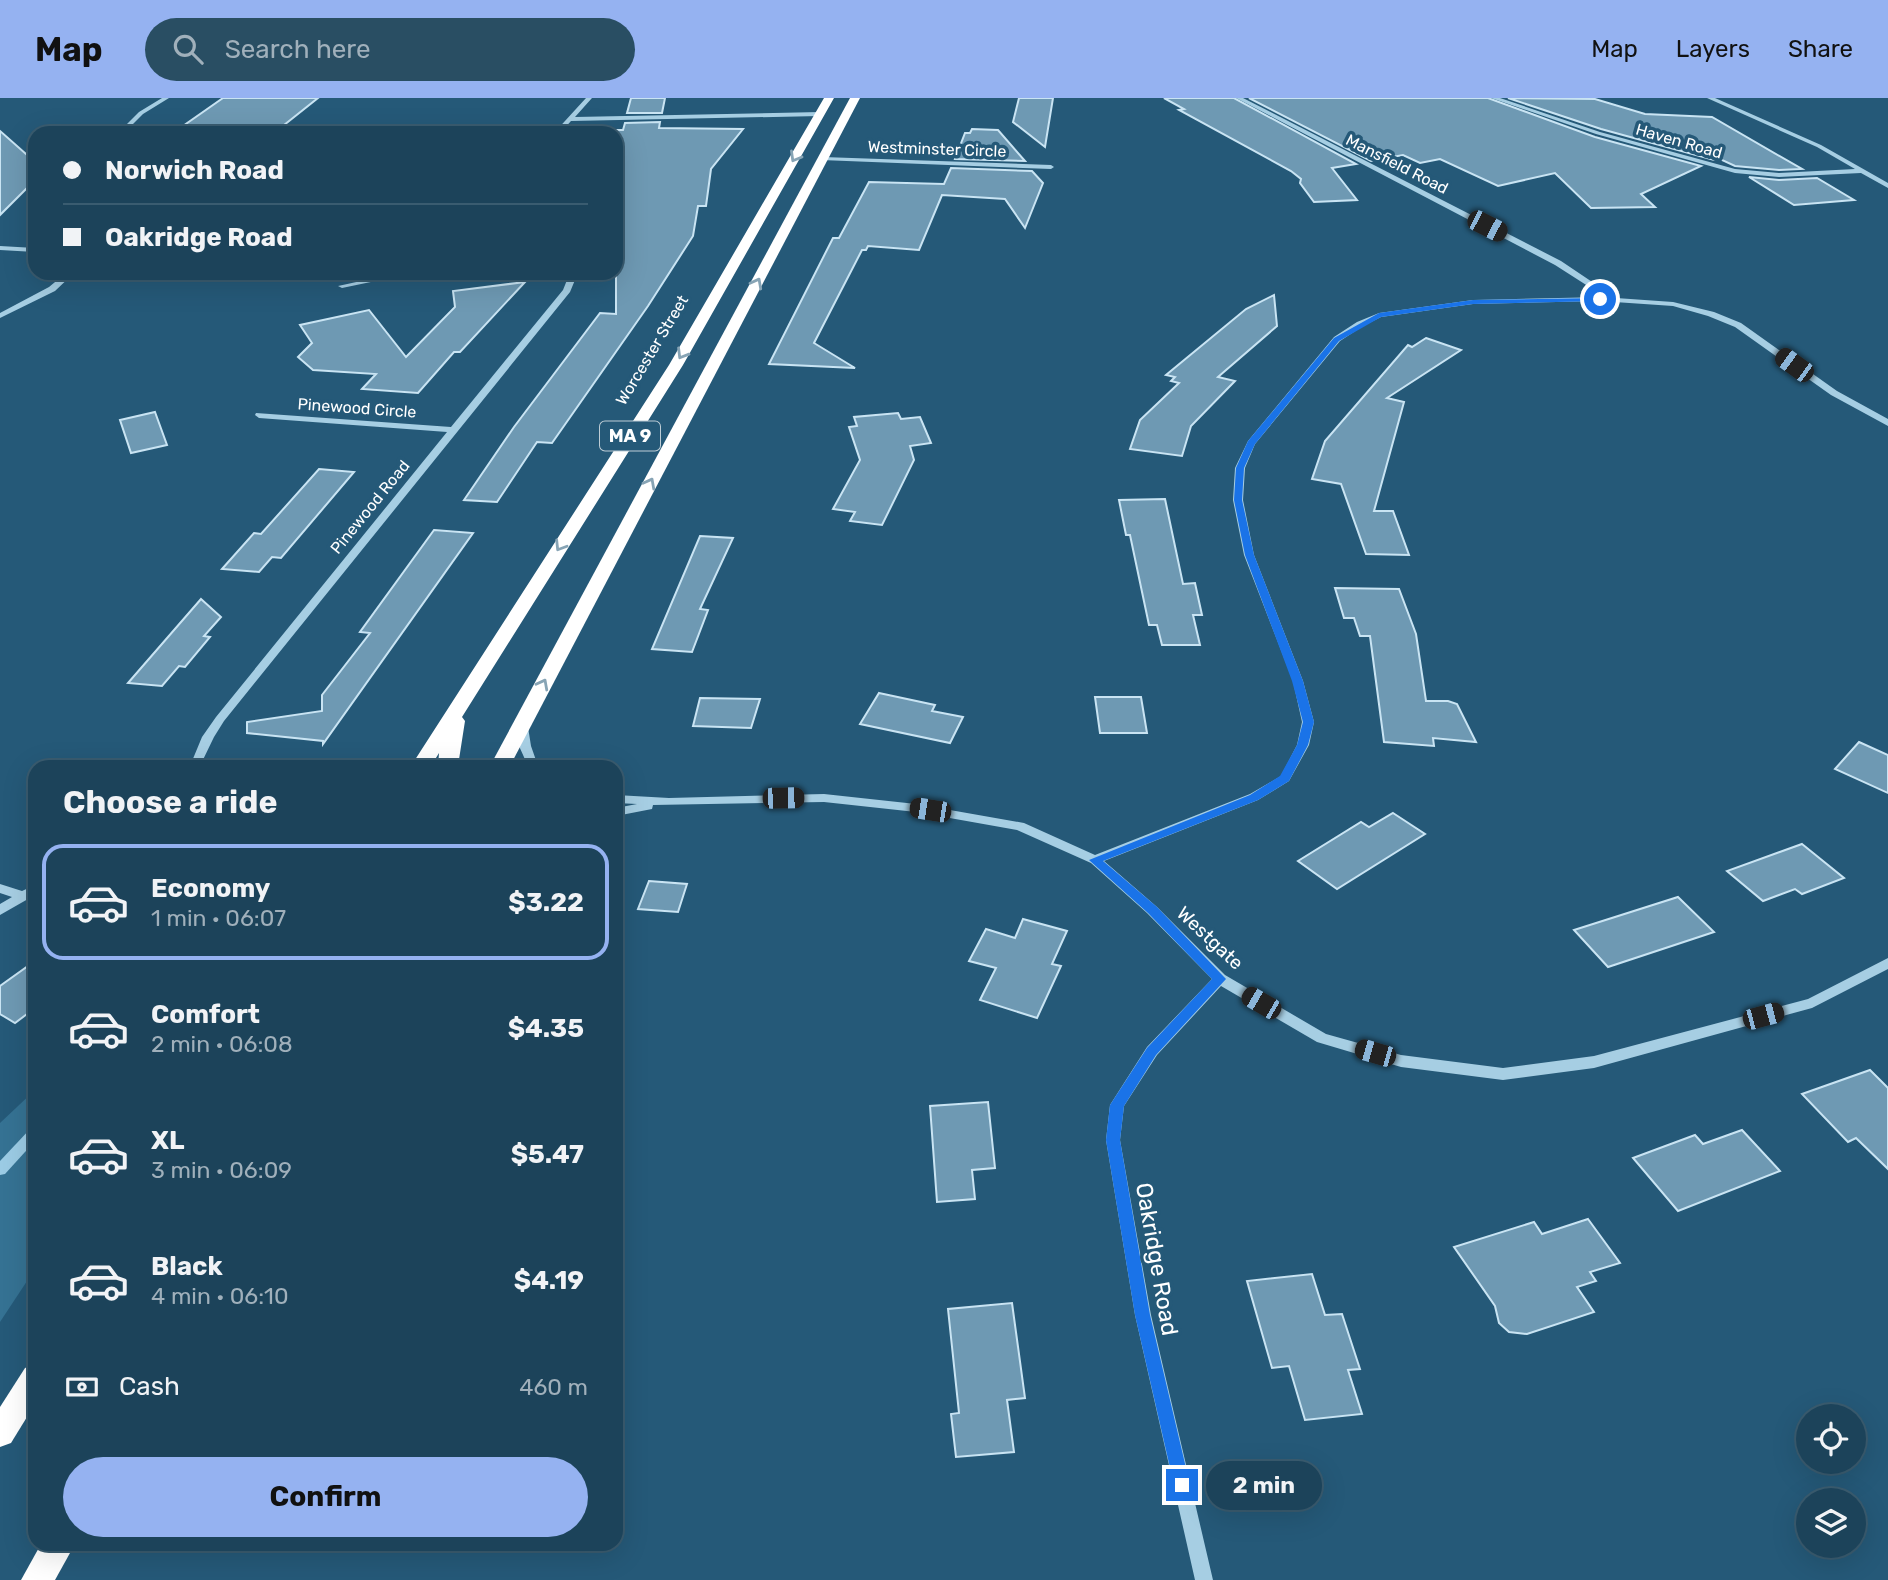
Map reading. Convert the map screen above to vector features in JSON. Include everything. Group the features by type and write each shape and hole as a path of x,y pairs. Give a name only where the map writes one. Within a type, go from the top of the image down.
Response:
{"highway":[{"name":"Worcester Street","path":"425,760 676,365 829,98"},
{"name":"MA 9","path":"503,760 855,98"},
{"path":"449,760 452,734 465,696"},
{"path":"0,1433 28,1389"},
{"path":"37,1580 55,1551"}],"street":[{"path":"128,126 141,113 166,98"},
{"path":"563,126 589,98"},
{"name":"Mansfield Road","path":"1239,98 1558,263 1613,299"},
{"name":"Haven Road","path":"1494,98 1598,133 1735,171 1771,175 1863,171"},
{"path":"1710,98 1819,146 1887,184"},
{"path":"570,119 820,114"},
{"name":"Westminster Circle","path":"822,159 1051,167"},
{"path":"0,248 28,250"},
{"path":"0,316 52,289 62,280"},
{"path":"342,286 373,280"},
{"name":"Pinewood Road","path":"198,760 220,719 567,290 570,280"},
{"path":"1095,860 1254,797 1285,778 1303,745 1308,722 1297,681 1249,555 1238,500 1240,468 1251,443 1337,339 1379,315 1473,302 1613,299 1673,304 1730,321 1834,393 1888,423"},
{"name":"Pinewood Circle","path":"259,415 452,430"},
{"path":"522,724 525,747 530,760"},
{"name":"Westgate","path":"623,799 669,802 803,798 890,804 1020,827 1095,860 1152,910 1220,979 1322,1038 1401,1060 1503,1074 1594,1062 1812,1003 1888,963"},
{"name":"Westgate","path":"623,811 669,802"},
{"path":"0,888 22,896"},
{"path":"0,910 28,893"},
{"name":"Oakridge Road","path":"1204,1580 1143,1315 1113,1140 1117,1105 1152,1051 1220,979"}],"shaded area":[{"path":"28,1097 28,1280 0,1322 0,1123"}],"building":[{"path":"223,98 318,98 283,126 183,126"},
{"path":"631,98 665,98 662,113 627,113"},
{"path":"1019,98 1053,98 1045,147 1013,122"},
{"path":"1164,98 1234,98 1356,164 1332,168 1357,200 1314,202 1300,183 1301,179 1291,171 1179,110 1184,109"},
{"path":"1249,98 1488,98 1595,137 1701,166 1641,194 1655,207 1591,208 1555,173 1498,186 1440,159 1420,163 1403,155 1371,161"},
{"path":"1508,98 1595,99 1645,114 1712,117 1802,169 1735,166 1718,158 1714,160 1601,129"},
{"path":"660,122 659,128 743,129 711,169 706,206 698,206 693,236 648,306 552,443 537,442 497,502 464,500 514,427 600,313 616,314 616,280 623,280 625,123"},
{"path":"972,129 998,130 1025,161 955,159 965,133 970,133"},
{"path":"0,131 28,156 28,187 0,215"},
{"path":"951,168 1032,171 1043,183 1025,228 1005,199 942,195 919,250 868,246 866,250 862,250 814,343 855,368 769,364 833,238 839,238 869,182 944,184"},
{"path":"1749,177 1779,180 1817,178 1854,200 1794,205"},
{"path":"525,282 460,352 454,352 418,393 362,389 376,374 313,370 298,357 312,343 300,325 369,310 406,357 455,307 453,291"},
{"path":"1274,295 1277,326 1218,377 1235,381 1191,426 1182,456 1130,449 1140,420 1179,383 1171,381 1175,377 1166,375 1246,309"},
{"path":"1426,338 1461,350 1387,398 1404,402 1374,511 1393,511 1409,555 1366,554 1341,484 1312,479 1325,441 1408,345 1412,347"},
{"path":"155,412 167,445 131,453 120,420"},
{"path":"898,413 901,419 920,417 931,443 910,446 914,460 882,525 850,521 855,512 833,509 860,460 849,427 857,426 854,417"},
{"path":"319,469 354,472 281,558 272,557 259,572 222,569 254,533 261,534"},
{"path":"1165,499 1183,584 1195,583 1202,615 1193,615 1200,645 1162,645 1157,625 1149,625 1130,535 1126,535 1119,500"},
{"path":"434,530 473,533 323,744 323,741 247,733 247,722 322,711 322,695 370,633 360,632"},
{"path":"700,536 733,538 700,609 708,610 692,652 652,649"},
{"path":"1335,588 1399,589 1416,634 1426,701 1448,701 1457,704 1476,742 1433,738 1434,746 1384,742 1370,636 1360,636 1354,618 1344,618"},
{"path":"201,599 221,617 204,636 210,637 185,667 179,666 162,686 128,683"},
{"path":"879,693 935,705 932,711 963,717 950,743 860,724"},
{"path":"1095,697 1141,697 1147,733 1100,733"},
{"path":"700,698 760,699 751,728 693,726"},
{"path":"1859,742 1888,755 1888,793 1835,769"},
{"path":"1393,813 1425,834 1337,889 1298,861 1361,822 1369,827"},
{"path":"1802,844 1844,878 1802,894 1795,889 1763,901 1727,871"},
{"path":"649,881 687,884 678,912 638,909"},
{"path":"1678,897 1714,932 1608,967 1574,930"},
{"path":"1023,919 1067,931 1052,964 1061,966 1037,1018 980,1000 996,968 969,961 986,929 1015,938"},
{"path":"28,966 28,1013 15,1023 0,1014 0,986"},
{"path":"1870,1070 1888,1088 1888,1169 1856,1138 1848,1142 1802,1094"},
{"path":"988,1102 995,1168 972,1170 975,1199 937,1202 930,1106"},
{"path":"1742,1130 1780,1171 1678,1211 1633,1158 1695,1135 1703,1144"},
{"path":"1588,1219 1620,1263 1590,1272 1596,1281 1577,1287 1594,1312 1527,1334 1509,1332 1499,1323 1495,1306 1454,1247 1534,1222 1542,1234"},
{"path":"1312,1274 1325,1315 1342,1314 1360,1369 1348,1370 1362,1414 1305,1420 1289,1366 1272,1368 1247,1281"},
{"path":"1012,1303 1025,1398 1007,1400 1014,1452 956,1457 951,1414 959,1413 948,1309"}],"waterway":[{"path":"0,1170 28,1140"}],"route":[{"path":"1182,1485 1143,1315 1113,1140 1117,1105 1152,1051 1220,979 1152,910 1095,860 1254,797 1285,778 1303,745 1308,722 1297,681 1249,555 1238,500 1240,468 1251,443 1337,339 1379,315 1473,302 1600,299"}]}
